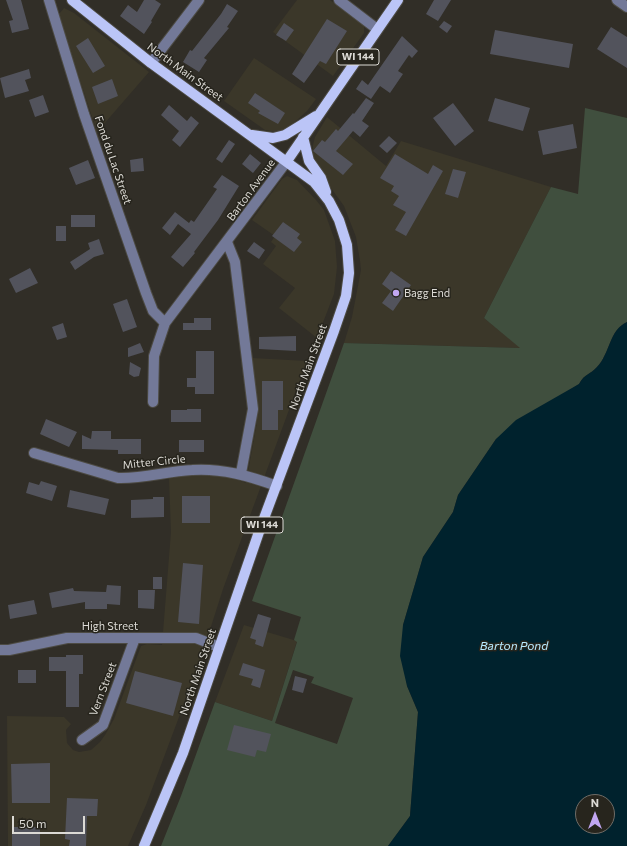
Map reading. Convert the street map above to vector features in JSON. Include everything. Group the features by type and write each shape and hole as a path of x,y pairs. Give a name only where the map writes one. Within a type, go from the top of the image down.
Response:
{"main road":[{"name":"North Main Street","path":"72,0 151,63 314,182 329,201 339,220 347,245 349,273 346,296 219,647 183,753 144,846"},
{"name":"Barton Avenue","path":"287,161 398,0"},
{"path":"250,134 273,138 284,135 319,114"},
{"path":"303,137 309,161 321,178 329,201"}],"street":[{"name":"Fond du Lac Street","path":"49,0 84,114 146,293 153,311 165,323"},
{"path":"151,63 199,0"},
{"path":"339,0 377,29"},
{"path":"617,0 627,8"},
{"name":"Barton Avenue","path":"153,402 154,356 165,323 287,161"},
{"path":"227,242 235,262 253,409 240,473"},
{"name":"Mitter Circle","path":"34,453 118,478 129,479 192,470 240,473 277,486"},
{"name":"High Street","path":"0,650 9,650 67,638 196,638 219,647"},
{"name":"Vern Street","path":"82,740 103,725 135,638"}],"shaded area":[{"path":"297,0 330,0 364,25 364,33 333,76 273,32"},
{"path":"64,8 74,13 149,72 97,132 60,20 59,14"},
{"path":"254,58 316,99 307,111 287,129 276,132 265,130 224,101"},
{"path":"327,117 386,166 401,141 551,187 484,318 521,348 344,343 352,317 361,270 356,237 344,206 318,170 313,157 315,137"},
{"path":"287,176 297,180 324,210 335,241 337,267 334,294 317,338 279,308 295,288 263,264 276,246 271,242 275,236 252,220 282,179"},
{"path":"252,358 307,361 223,589 200,661 146,805 128,846 8,846 7,716 64,717 71,724 66,730 67,743 73,750 79,752 91,750 105,735 114,719 141,646 147,644 162,645 171,532 169,477 184,475 214,476 233,478 246,483 257,422"},
{"path":"244,625 297,641 272,721 215,702"}],"green space":[{"path":"585,108 627,118 627,322 621,326 613,336 601,362 594,370 583,378 579,384 496,439 458,495 453,512 423,557 403,625 407,686 418,712 410,816 388,846 161,846 215,702 272,721 297,642 294,640 301,617 252,601 344,343 520,348 484,318 551,187 578,194","holes":["293,670 314,677 311,683 353,698 337,744 275,723"]}],"water":[{"name":"Barton Pond","path":"627,322 627,846 388,846 410,816 418,712 407,686 400,656 403,625 423,557 453,512 458,495 496,439 516,420 579,384 583,378 594,370 601,362 613,336"}],"building":[{"path":"6,0 21,0 29,29 12,33 9,21 13,20"},
{"path":"144,0 155,0 161,4 144,34 120,16 128,5 137,12"},
{"path":"434,0 451,0 438,21 426,14"},
{"path":"227,4 238,11 227,27 229,28 204,58 207,60 199,72 183,62 190,50 192,51"},
{"path":"327,19 347,31 326,64 320,61 304,83 292,74"},
{"path":"444,21 452,26 447,33 439,27"},
{"path":"284,23 294,30 286,41 276,35"},
{"path":"611,27 627,37 627,68 597,49"},
{"path":"495,30 573,44 569,68 490,54"},
{"path":"402,36 418,51 412,58 409,55 398,71 403,74 390,93 380,86 371,99 356,89 362,80 368,85"},
{"path":"88,38 105,66 93,73 76,46"},
{"path":"29,69 31,78 25,80 29,91 5,98 0,78"},
{"path":"112,79 118,96 98,104 92,87"},
{"path":"255,93 285,113 278,124 258,113 260,111 248,103"},
{"path":"43,95 49,112 35,117 29,100"},
{"path":"366,98 374,103 362,121 369,126 360,137 353,131 336,151 353,164 343,175 313,151 322,140 325,142 336,129 338,131 353,113 354,114"},
{"path":"495,98 530,108 523,131 488,121"},
{"path":"453,103 474,131 455,146 433,118"},
{"path":"169,105 187,121 191,116 199,123 180,147 172,140 179,131 161,115"},
{"path":"573,124 577,148 543,155 538,131"},
{"path":"389,136 397,143 387,153 379,146"},
{"path":"229,140 235,144 222,163 216,159"},
{"path":"250,154 261,163 253,173 242,164"},
{"path":"395,154 428,174 433,165 443,171 406,236 395,230 406,212 393,205 399,196 391,191 394,186 380,178"},
{"path":"143,158 144,171 131,172 130,160"},
{"path":"88,160 95,178 76,185 69,168"},
{"path":"453,169 466,172 458,198 445,194"},
{"path":"222,175 239,186 218,220 194,252 195,253 183,267 171,257 191,234 178,224 170,235 162,228 175,212 189,223 191,220 194,222 217,189 213,187"},
{"path":"71,215 95,215 95,227 71,227"},
{"path":"283,222 300,234 297,238 302,242 294,252 272,236"},
{"path":"56,226 66,226 66,241 56,241"},
{"path":"99,239 104,254 94,257 75,270 70,262 90,249 88,243"},
{"path":"254,242 265,250 259,259 247,251"},
{"path":"30,268 38,283 16,293 9,279"},
{"path":"391,271 411,285 393,311 382,303 391,291 382,284"},
{"path":"127,299 137,327 123,332 113,304"},
{"path":"194,318 211,318 211,330 183,330 183,323 194,323"},
{"path":"63,323 67,337 57,340 52,327"},
{"path":"296,336 296,351 259,349 259,337"},
{"path":"140,343 144,352 128,357 128,348"},
{"path":"196,351 214,351 214,394 195,394 195,387 187,387 187,378 196,378"},
{"path":"130,362 141,368 139,376 134,377 129,374"},
{"path":"262,381 283,381 283,410 278,410 278,430 262,430"},
{"path":"201,409 201,422 171,422 171,410"},
{"path":"46,419 77,432 69,447 40,434"},
{"path":"92,431 111,431 111,439 141,439 141,454 118,454 118,450 82,449 82,435 91,439"},
{"path":"179,440 204,440 204,452 179,452"},
{"path":"41,481 57,486 52,501 26,493 29,482 39,485"},
{"path":"70,490 109,499 105,515 67,507"},
{"path":"182,496 210,496 210,523 182,523"},
{"path":"153,497 164,497 164,517 131,518 131,500 153,499"},
{"path":"183,563 203,565 199,624 178,622"},
{"path":"153,577 162,577 162,589 153,589"},
{"path":"107,585 121,586 120,605 107,604 107,609 85,609 85,602 52,608 49,593 73,588 74,591 106,592"},
{"path":"138,590 155,590 154,609 138,608"},
{"path":"34,600 37,614 10,619 8,605"},
{"path":"258,614 271,618 263,647 255,644 256,640 250,638"},
{"path":"66,655 83,655 83,674 79,674 79,707 66,707 66,671 49,671 49,657 66,657"},
{"path":"243,663 265,670 260,688 251,685 253,679 239,675"},
{"path":"18,670 36,670 36,683 18,683"},
{"path":"135,671 182,683 173,716 126,703"},
{"path":"295,676 307,679 303,693 292,690"},
{"path":"234,725 271,734 266,752 257,750 255,757 227,750"},
{"path":"50,763 50,803 12,803 11,764"},
{"path":"67,798 98,799 97,816 87,816 86,846 69,846 70,840 65,839"},
{"path":"12,827 40,827 40,846 12,846"}],"place":[{"name":"Bagg End","path":"396,293"}]}
